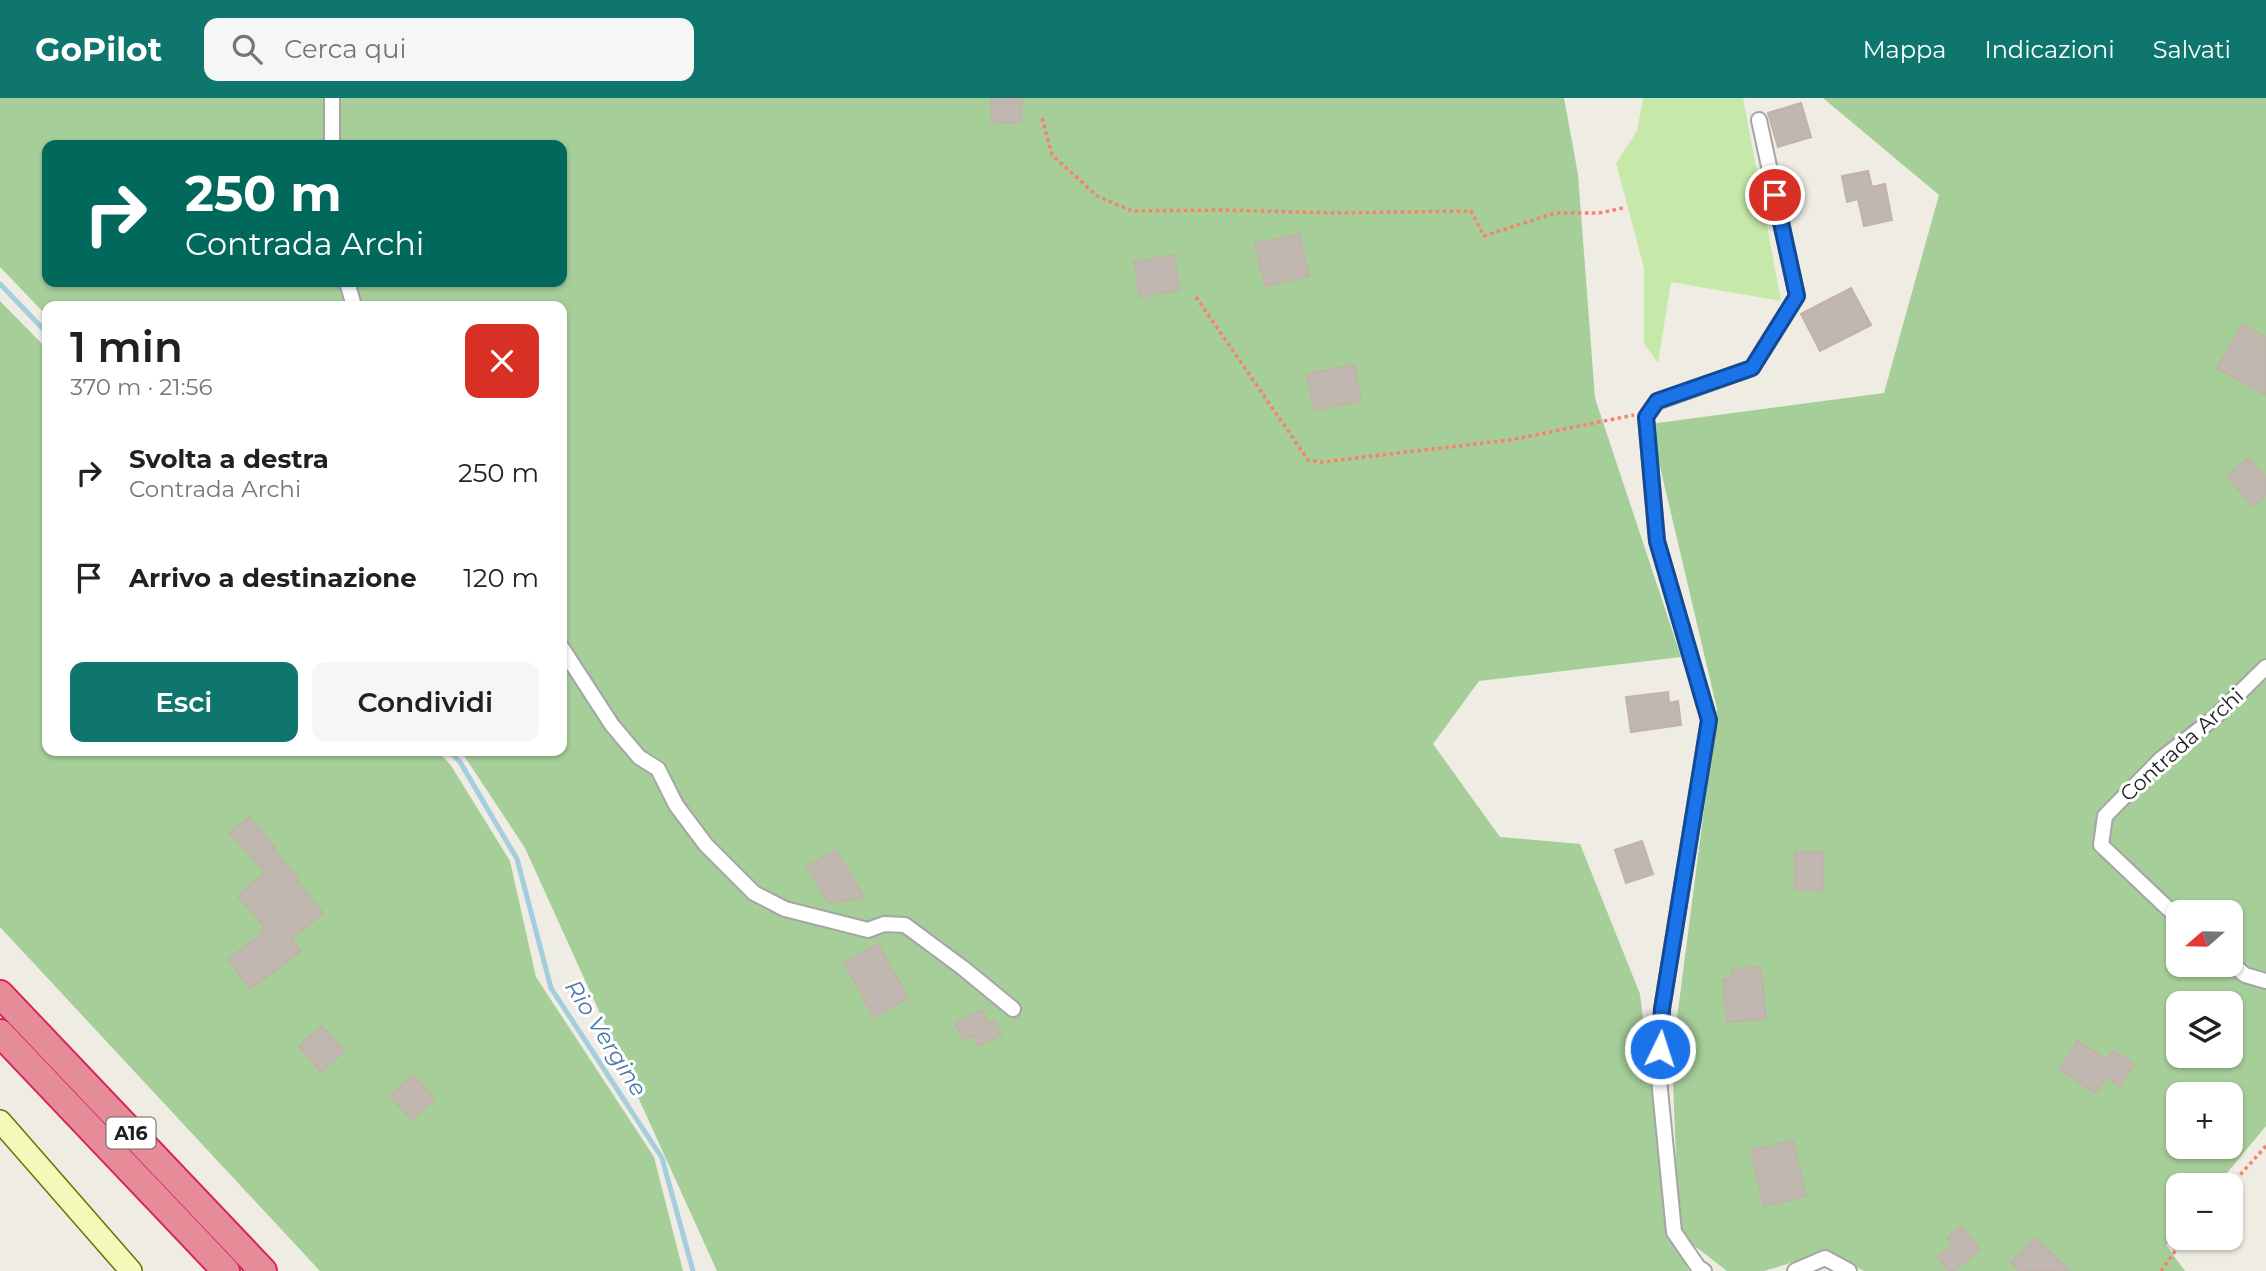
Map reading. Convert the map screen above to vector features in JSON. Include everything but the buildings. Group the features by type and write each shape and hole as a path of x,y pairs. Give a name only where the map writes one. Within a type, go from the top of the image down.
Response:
{"highway":[{"name":"A16","path":"0,994 263,1271"},
{"name":"A16","path":"0,1034 226,1271"}],"street":[{"path":"332,98 332,140"},
{"path":"1704,1271 1698,1267 1674,1232 1658,1069 1662,1009 1709,720 1657,541 1646,417 1657,401 1752,368 1797,296 1759,120"},
{"path":"567,656 612,725 639,757 658,769 676,805 706,845 754,893 785,909 868,930 884,924 905,925 1013,1009"},
{"name":"Contrada Archi","path":"2166,907 2101,845 2105,816 2161,760 2213,719 2266,667"},
{"path":"2244,974 2266,981"},
{"path":"0,1121 131,1271"},
{"path":"1796,1271 1825,1258 1849,1271"}],"path":[{"path":"1042,118 1052,155 1097,197 1132,211 1471,211 1484,236 1555,212 1599,213 1623,208"},
{"path":"1196,298 1308,460 1322,462 1450,449 1510,440 1646,412"},
{"path":"2242,1173 2266,1146"},
{"path":"2161,1271 2176,1250"}],"green space":[{"path":"0,98 1564,98 1578,174 1595,398 1681,657 1479,681 1433,744 1500,837 1580,844 1640,994 1669,1232 1689,1271 717,1271 525,848 464,756 567,756 567,301 42,301 42,311 0,267"},
{"path":"1643,98 1743,98 1781,301 1671,282 1658,363 1644,343 1644,268 1616,163 1637,131"},
{"path":"1823,98 2266,98 2266,1126 2243,1154 2243,1082 2166,1082 2166,1159 2239,1159 2227,1173 2166,1173 2166,1250 2170,1250 2185,1271 1864,1271 1827,1252 1764,1271 1727,1271 1679,1234 1672,1057 1717,709 1650,424 1884,393 1939,195"},
{"path":"0,301 42,344 42,756 442,756 450,764 510,861 536,977 654,1157 683,1271 320,1271 0,927"}],"waterway":[{"name":"Rio Vergine","path":"0,284 42,328"},
{"name":"Rio Vergine","path":"454,756 517,859 551,988 662,1158 693,1271"}],"route":[{"path":"1660,1049 1662,1009 1709,720 1657,541 1646,417 1657,401 1752,368 1790,310 1797,296 1775,195"}]}
